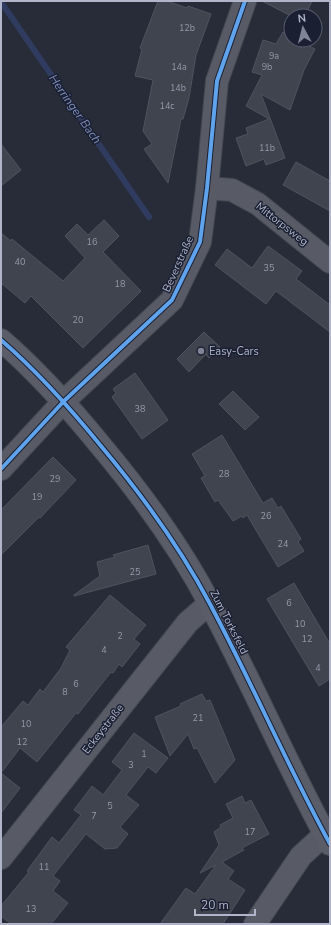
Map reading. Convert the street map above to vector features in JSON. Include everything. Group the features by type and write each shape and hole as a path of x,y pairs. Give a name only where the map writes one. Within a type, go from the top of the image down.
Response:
{"main road":[{"name":"Zum Torksfeld","path":"1,340 26,362 64,401 137,490 179,552 210,603 327,839"}],"street":[{"name":"Beverstraße","path":"1,469 64,401 172,300 200,242 207,188 217,81 245,1"},
{"name":"Mittorpsweg","path":"207,188 232,190 258,204 330,262"},
{"name":"Eckeystraße","path":"1,858 188,622 210,603"},
{"path":"255,924 301,856 327,839"}],"building":[{"path":"158,1 167,1 187,8 188,6 211,14 196,55 189,98 183,119 181,119 168,183 144,149 152,144 143,131 153,80 135,76 142,49 140,48"},
{"path":"262,1 312,1 309,8 283,8 283,12"},
{"path":"283,32 283,48 315,49 304,70 290,110 261,94 285,158 266,165 264,159 246,166 236,138 248,134 246,128 269,119 246,106 262,75 252,72 263,40 276,44"},
{"path":"1,144 21,170 1,186"},
{"path":"296,162 330,181 330,211 283,185"},
{"path":"104,220 119,236 103,252 141,291 83,348 31,296 25,303 1,283 1,233 11,241 12,239 63,281 85,258 65,236 77,224 88,235"},
{"path":"268,246 302,271 296,279 330,305 330,332 276,291 266,304 215,265 227,249 252,268"},
{"name":"Easy-Cars","path":"204,332 220,347 209,358 206,354 189,372 177,359"},
{"path":"135,373 168,420 142,439 112,397 116,393 113,389"},
{"path":"233,391 259,417 245,430 219,404"},
{"path":"222,435 263,503 272,498 278,508 281,506 301,539 298,542 304,551 278,567 247,515 233,521 218,500 215,502 201,478 205,476 192,454"},
{"path":"53,457 76,480 40,518 39,517 1,555 1,510"},
{"path":"148,545 156,574 74,596 100,576 97,562 115,557 113,555"},
{"path":"294,583 330,644 330,679 319,686 267,599"},
{"path":"110,595 146,625 134,639 140,644 122,667 119,664 113,673 111,672 37,762 20,748 1,773 1,727 23,701 28,705 40,689 43,692 61,668 70,650 66,647"},
{"path":"202,694 206,701 210,700 235,760 215,783 197,748 194,749 188,734 170,756 155,717 181,706 180,704"},
{"path":"134,733 168,758 156,773 148,767 126,795 139,805 120,827 128,834 117,848 105,849 86,834 53,876 60,881 53,891 68,903 51,924 11,924 1,916 1,906 29,872 27,871 52,837 59,843 81,815 74,810 92,786 103,795 122,770 112,762"},
{"path":"1,773 20,788 1,813"},
{"path":"242,796 245,803 251,800 269,834 242,848 244,850 222,862 234,871 228,879 245,890 223,924 160,924 186,888 195,894 216,865 200,873 219,845 214,832 221,827 220,825 233,818 226,804"}],"waterway":[{"name":"Herringer Bach","path":"1,2 149,217"}],"cycle path":[{"path":"1,469 64,401 172,300 200,242 207,188 217,81 245,1"},
{"path":"1,340 41,378 78,418 131,483 160,522 186,562 210,604 330,844"}],"place":[{"name":"Easy-Cars","path":"201,351"}]}
